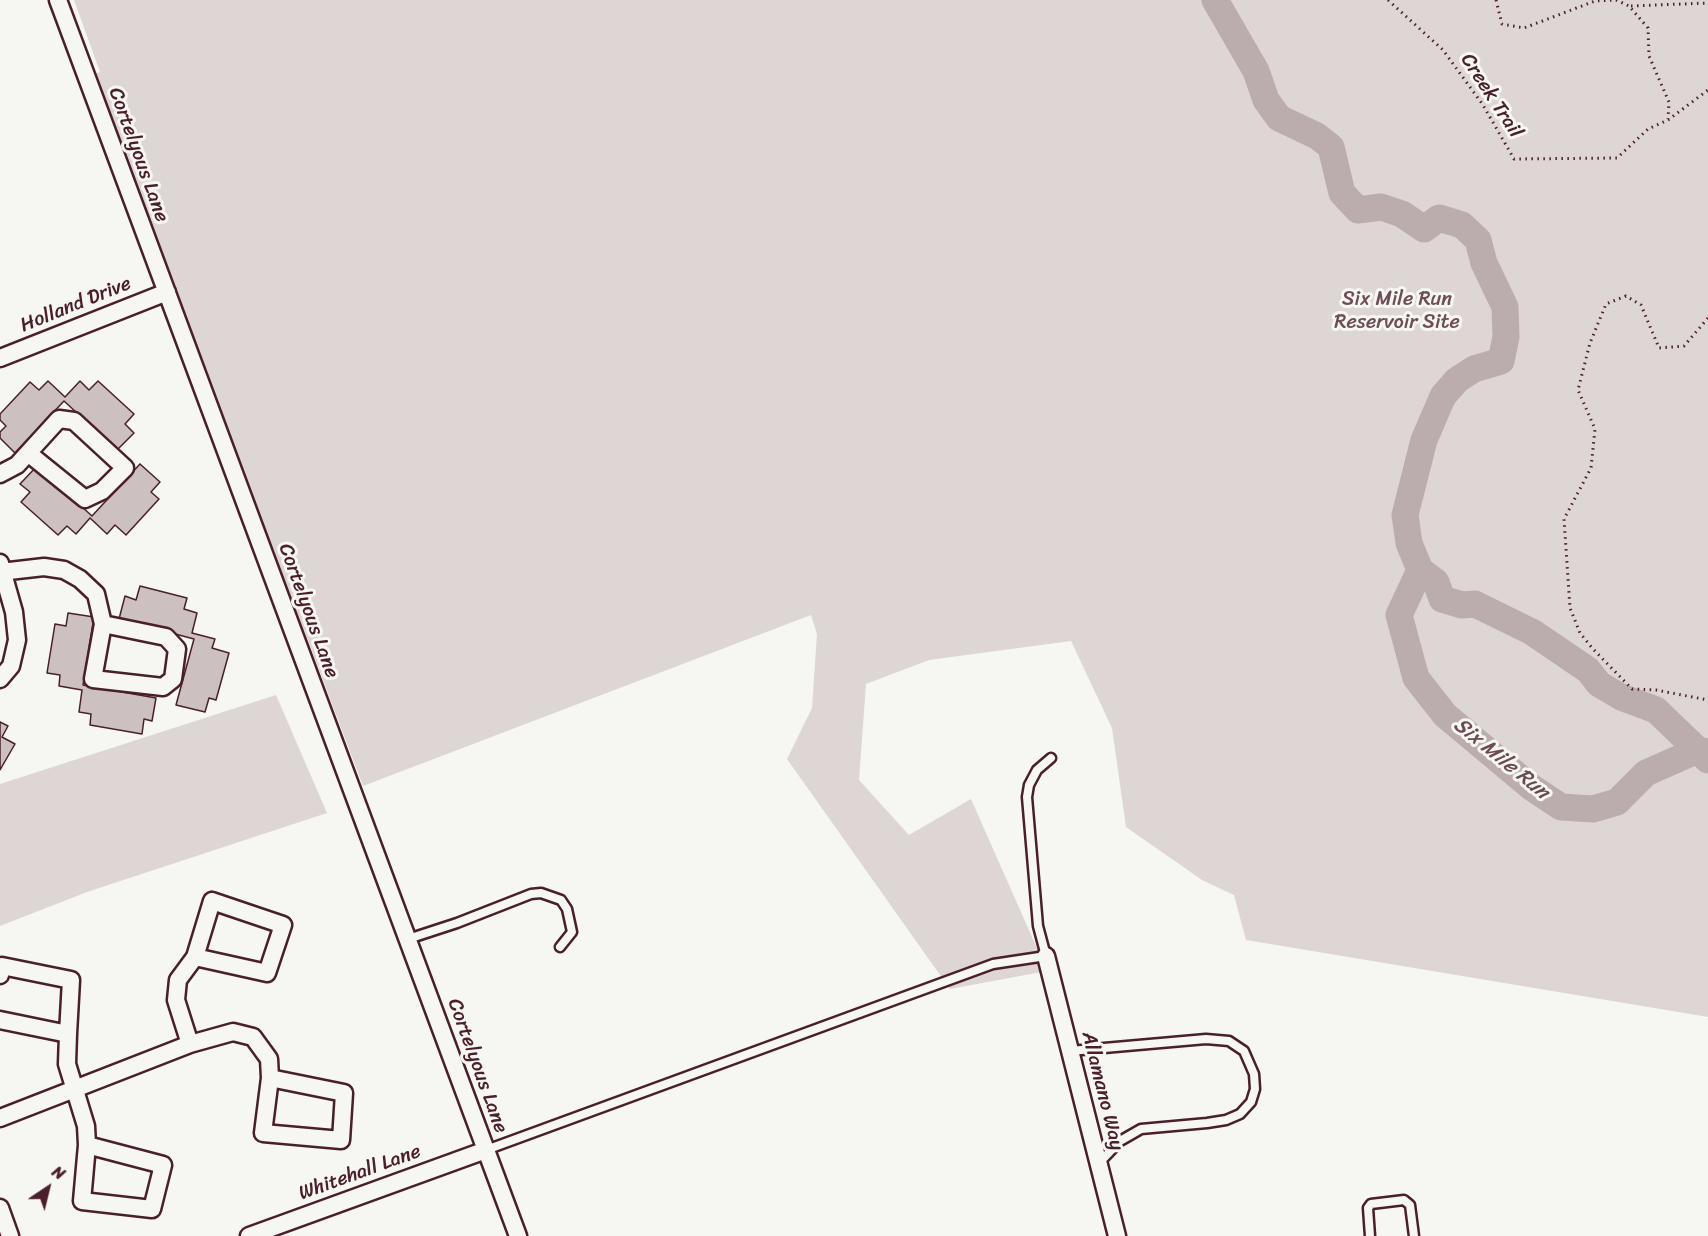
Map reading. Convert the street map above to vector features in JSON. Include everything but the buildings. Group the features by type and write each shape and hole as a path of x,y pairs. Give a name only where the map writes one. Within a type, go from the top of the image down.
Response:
{"street":[{"name":"Cortelyous Lane","path":"58,0 518,1236"},
{"name":"Holland Drive","path":"0,358 167,292"},
{"path":"0,474 17,465 59,419 74,421 125,468 102,491 85,499 28,453"},
{"path":"0,679 10,666 17,640 14,612 1,568 44,567 64,570 80,579 96,594 103,624 93,679 163,687 173,679 177,650 166,637 103,624"},
{"path":"190,1044 176,1000 178,980 195,957 212,901 283,925 267,973 195,957"},
{"name":"Allamano Way","path":"1046,956 1117,1236"},
{"path":"0,975 2,966 71,980 67,1064 86,1126 87,1145 82,1201 152,1209 163,1165 87,1145"},
{"path":"0,1020 68,1034"},
{"path":"0,1118 190,1044 233,1032 253,1037 269,1059 270,1078 263,1133 341,1140 344,1093 270,1078"},
{"name":"Whitehall Lane","path":"249,1236 486,1150"},
{"path":"0,1208 10,1236"},
{"path":"292,1220 298,1236"}],"lane":[{"path":"486,1150 993,964 1046,956 1038,926 1028,797 1029,785 1037,770 1051,758"},
{"path":"408,939 457,924 520,898 541,893 561,900 567,909 572,932 560,948"},
{"path":"1070,1051 1206,1039 1229,1041 1244,1051 1254,1074 1255,1089 1251,1101 1240,1114 1207,1123 1141,1129 1120,1141 1098,1164"},
{"path":"1370,1236 1368,1208 1371,1204 1404,1200 1410,1205 1414,1236"}],"path":[{"name":"Creek Trail","path":"1388,0 1443,50 1483,105 1514,159 1617,158 1648,129 1668,120 1708,90"},
{"path":"1496,0 1503,24 1524,28 1595,2 1616,0 1629,6 1648,28 1649,56 1669,102 1668,120"},
{"path":"1629,6 1708,3"},
{"path":"1708,318 1684,346 1659,348 1641,305 1626,296 1606,304 1590,343 1578,390 1595,429 1591,468 1564,519 1570,608 1580,633 1632,689 1656,690 1708,700"}],"green space":[{"name":"Six Mile Run Reservoir Site","path":"74,0 1708,0 1708,1017 1246,940 1234,895 1202,880 1126,827 1112,728 1071,641 929,660 866,684 859,780 909,835 971,799 1047,971 950,989 787,759 812,708 817,634 811,615 363,786 304,630 296,633 89,76 100,72"},
{"path":"276,695 327,813 87,892 0,926 0,784"}],"waterway":[{"name":"Six Mile Run","path":"1215,0 1256,71 1266,100 1279,118 1317,136 1331,147 1342,193 1358,210 1381,207 1402,214 1424,229 1439,218 1462,225 1478,240 1484,263 1505,307 1506,337 1501,361 1474,369 1457,380 1443,396 1424,440 1405,515 1409,543 1420,570 1436,582 1442,599 1462,605 1475,604 1532,632 1588,670 1599,684 1621,697 1656,710 1708,760"},
{"name":"Six Mile Run","path":"1420,570 1399,615 1416,678 1445,715 1531,787 1561,807 1593,809 1617,802 1646,773 1698,750 1708,752"}]}
